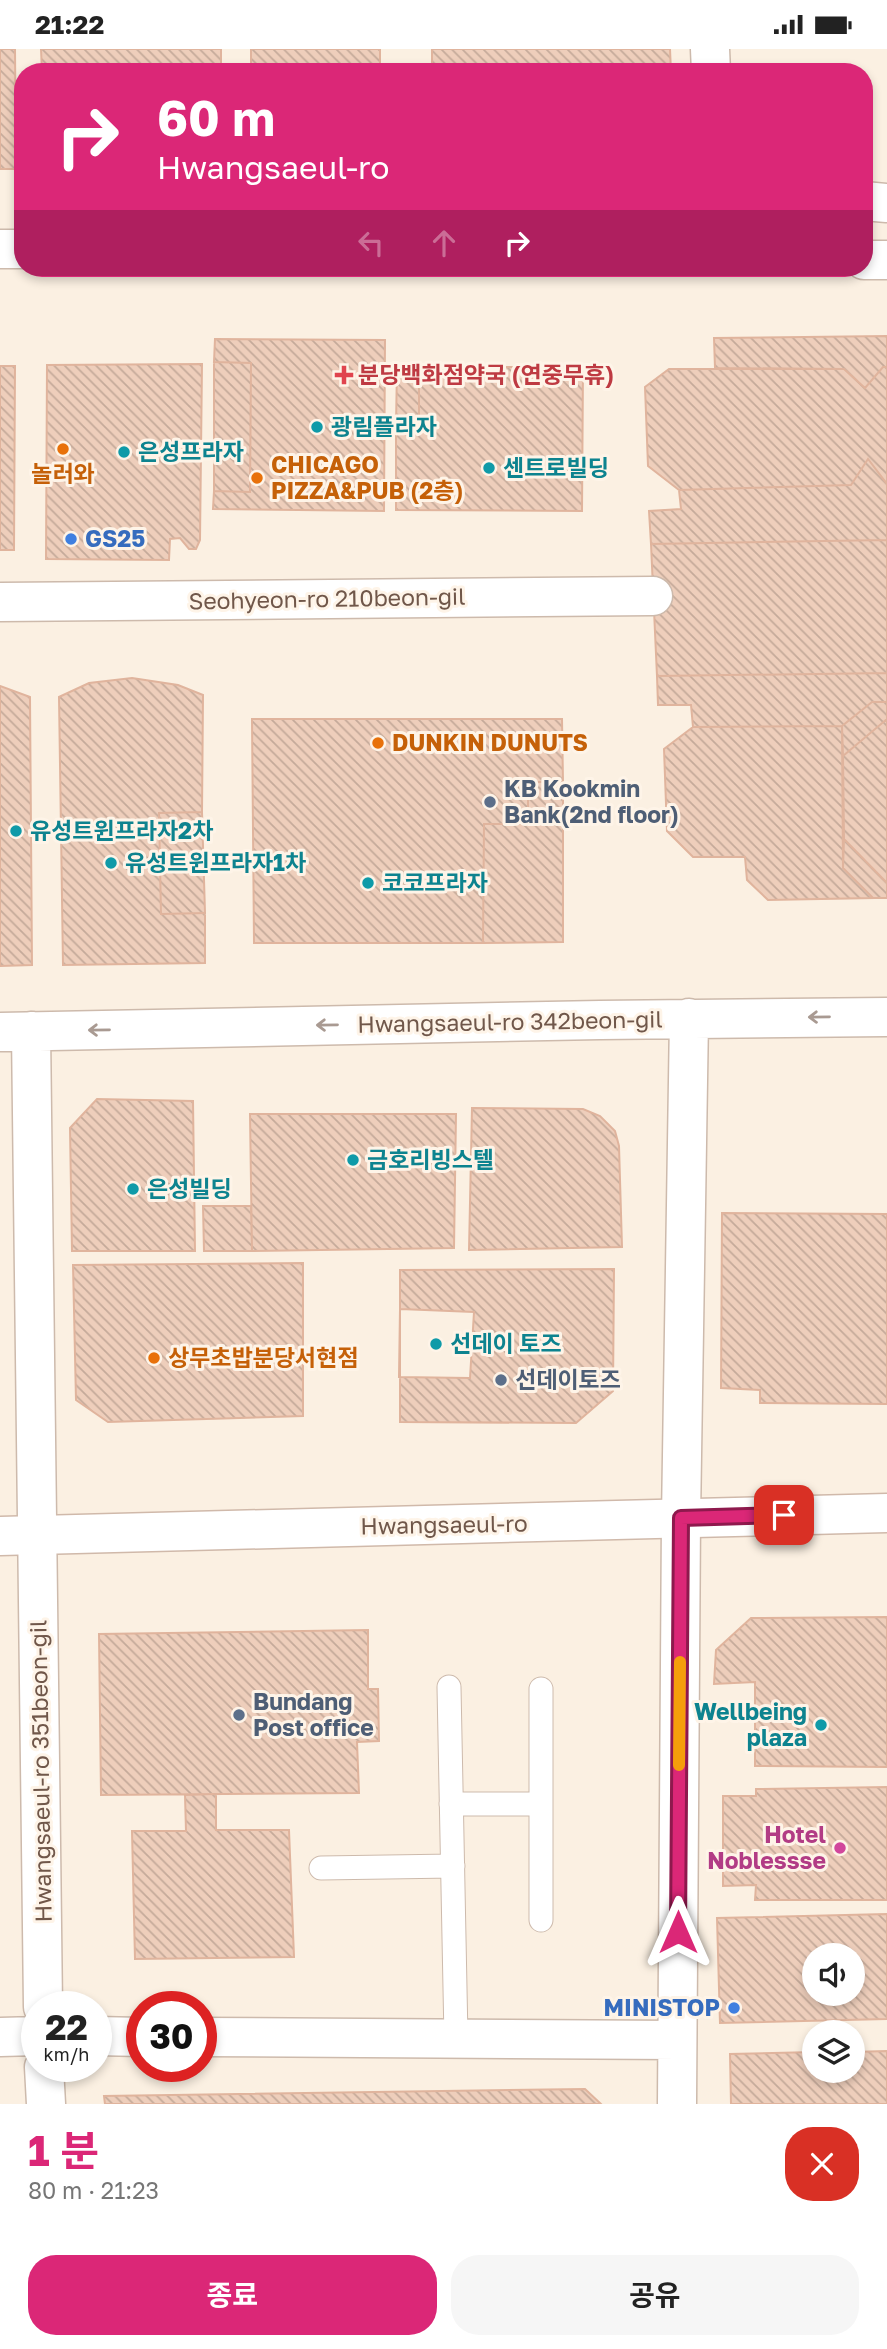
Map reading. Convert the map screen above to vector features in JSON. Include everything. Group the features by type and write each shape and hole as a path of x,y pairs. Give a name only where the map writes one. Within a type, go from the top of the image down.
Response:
{"street":[{"name":"Seohyeon-ro 210beon-gil","path":"0,602 653,596"},
{"path":"689,1018 887,1017"},
{"name":"Hwangsaeul-ro 342beon-gil","path":"16,1032 689,1018 681,1518 677,2104"},
{"name":"Hwangsaeul-ro 351beon-gil","path":"16,1032 39,1535 43,1991"},
{"name":"Hwangsaeul-ro","path":"0,1536 887,1513"},
{"path":"0,2037 21,2036"},
{"path":"217,2037 677,2040"},
{"path":"45,2082 46,2104"}],"lane":[{"path":"449,1687 456,2038"},
{"path":"541,1689 541,1920"},
{"path":"451,1804 540,1804"},
{"path":"321,1868 453,1866"}],"building":[{"path":"0,49 15,49 14,169 0,169"},
{"path":"41,49 221,49 221,63 42,63"},
{"path":"251,49 380,49 380,63 251,63"},
{"path":"432,49 670,49 671,63 432,63"},
{"path":"887,336 887,367 883,367 865,388 844,369 715,368 714,338"},
{"name":"광림플라자","path":"215,339 385,340 384,511 213,509 214,491 250,492 251,363 214,362"},
{"path":"214,362 251,363 250,492 214,491"},
{"name":"은성프라자","path":"202,364 200,540 196,549 189,549 180,538 170,539 169,560 46,559 47,365"},
{"path":"0,366 15,366 14,550 0,550"},
{"path":"397,367 419,367 419,426 396,425"},
{"name":"센트로빌딩","path":"419,367 583,367 582,511 396,510 396,425 419,426"},
{"path":"883,367 887,367 887,484 868,459 851,485 679,490 648,466 645,387 669,369 844,369 865,388"},
{"path":"868,459 887,484 887,540 651,544 649,511 681,509 679,490 851,485"},
{"path":"887,540 887,673 657,676 651,544"},
{"path":"887,673 887,702 872,702 842,726 693,727 691,705 658,705 657,676"},
{"name":"유성트윈프라자1차","path":"132,678 178,685 203,695 202,812 159,813 161,914 205,913 205,963 63,965 59,697 89,683"},
{"name":"유성트윈프라자2차","path":"0,686 30,697 32,965 0,966"},
{"path":"872,702 887,702 887,719 843,756 842,726"},
{"name":"코코프라자","path":"252,719 562,719 563,782 528,782 528,824 484,824 483,943 254,943"},
{"path":"887,719 887,883 844,839 843,756"},
{"path":"842,726 843,868 873,898 768,900 747,880 745,857 693,857 667,831 664,749 693,727"},
{"path":"528,782 563,782 563,942 483,943 484,824 528,824"},
{"path":"202,812 205,913 161,914 159,813"},
{"path":"844,839 887,883 887,898 873,898 843,868"},
{"name":"은성빌딩","path":"97,1099 193,1101 195,1251 72,1251 70,1128"},
{"path":"472,1108 583,1109 600,1116 615,1131 619,1146 622,1247 469,1250"},
{"name":"금호리빙스텔","path":"250,1114 456,1114 454,1248 252,1251"},
{"path":"203,1206 251,1206 252,1251 204,1251"},
{"path":"722,1213 887,1214 887,1404 760,1403 760,1390 721,1388"},
{"path":"303,1263 303,1416 108,1422 76,1400 73,1265"},
{"path":"614,1269 613,1391 576,1423 400,1422 400,1270"},
{"name":"선데이 토즈","path":"400,1309 474,1312 470,1378 399,1377"},
{"name":"Wellbeing plaza","path":"887,1617 887,1767 755,1766 755,1682 714,1684 716,1650 751,1618"},
{"name":"Bundang Post office","path":"368,1630 368,1689 378,1689 379,1741 357,1742 359,1793 101,1795 99,1634"},
{"path":"887,1787 887,1900 755,1900 756,1885 723,1886 723,1796 756,1796 756,1789"},
{"path":"216,1794 216,1830 289,1830 294,1957 135,1959 132,1831 186,1831 185,1795"},
{"path":"887,1914 887,2019 720,2023 717,1918"},
{"path":"887,2051 887,2104 731,2104 730,2054 802,2052 802,2083 865,2083 865,2052"},
{"path":"585,2089 601,2104 105,2104 104,2096"}],"slow traffic":[{"path":"679,1765 680,1662"}],"place":[{"name":"분당백화점약국 (연중무휴)","path":"344,375"},
{"name":"광림플라자","path":"317,427"},
{"name":"놀러와","path":"63,449"},
{"name":"은성프라자","path":"124,452"},
{"name":"센트로빌딩","path":"489,468"},
{"name":"CHICAGO PIZZA&PUB (2층)","path":"257,478"},
{"name":"GS25","path":"71,539"},
{"name":"DUNKIN DUNUTS","path":"378,743"},
{"name":"KB Kookmin Bank(2nd floor)","path":"490,802"},
{"name":"유성트윈프라자2차","path":"16,831"},
{"name":"유성트윈프라자1차","path":"111,863"},
{"name":"코코프라자","path":"368,883"},
{"name":"금호리빙스텔","path":"353,1160"},
{"name":"은성빌딩","path":"133,1189"},
{"name":"선데이 토즈","path":"436,1344"},
{"name":"상무초밥분당서현점","path":"154,1358"},
{"name":"선데이토즈","path":"501,1380"},
{"name":"Bundang Post office","path":"239,1715"},
{"name":"Wellbeing plaza","path":"821,1725"},
{"name":"Hotel Noblessse","path":"840,1848"},
{"name":"MINISTOP","path":"734,2008"}],"route":[{"path":"678,1932 681,1518 784,1515"}]}
